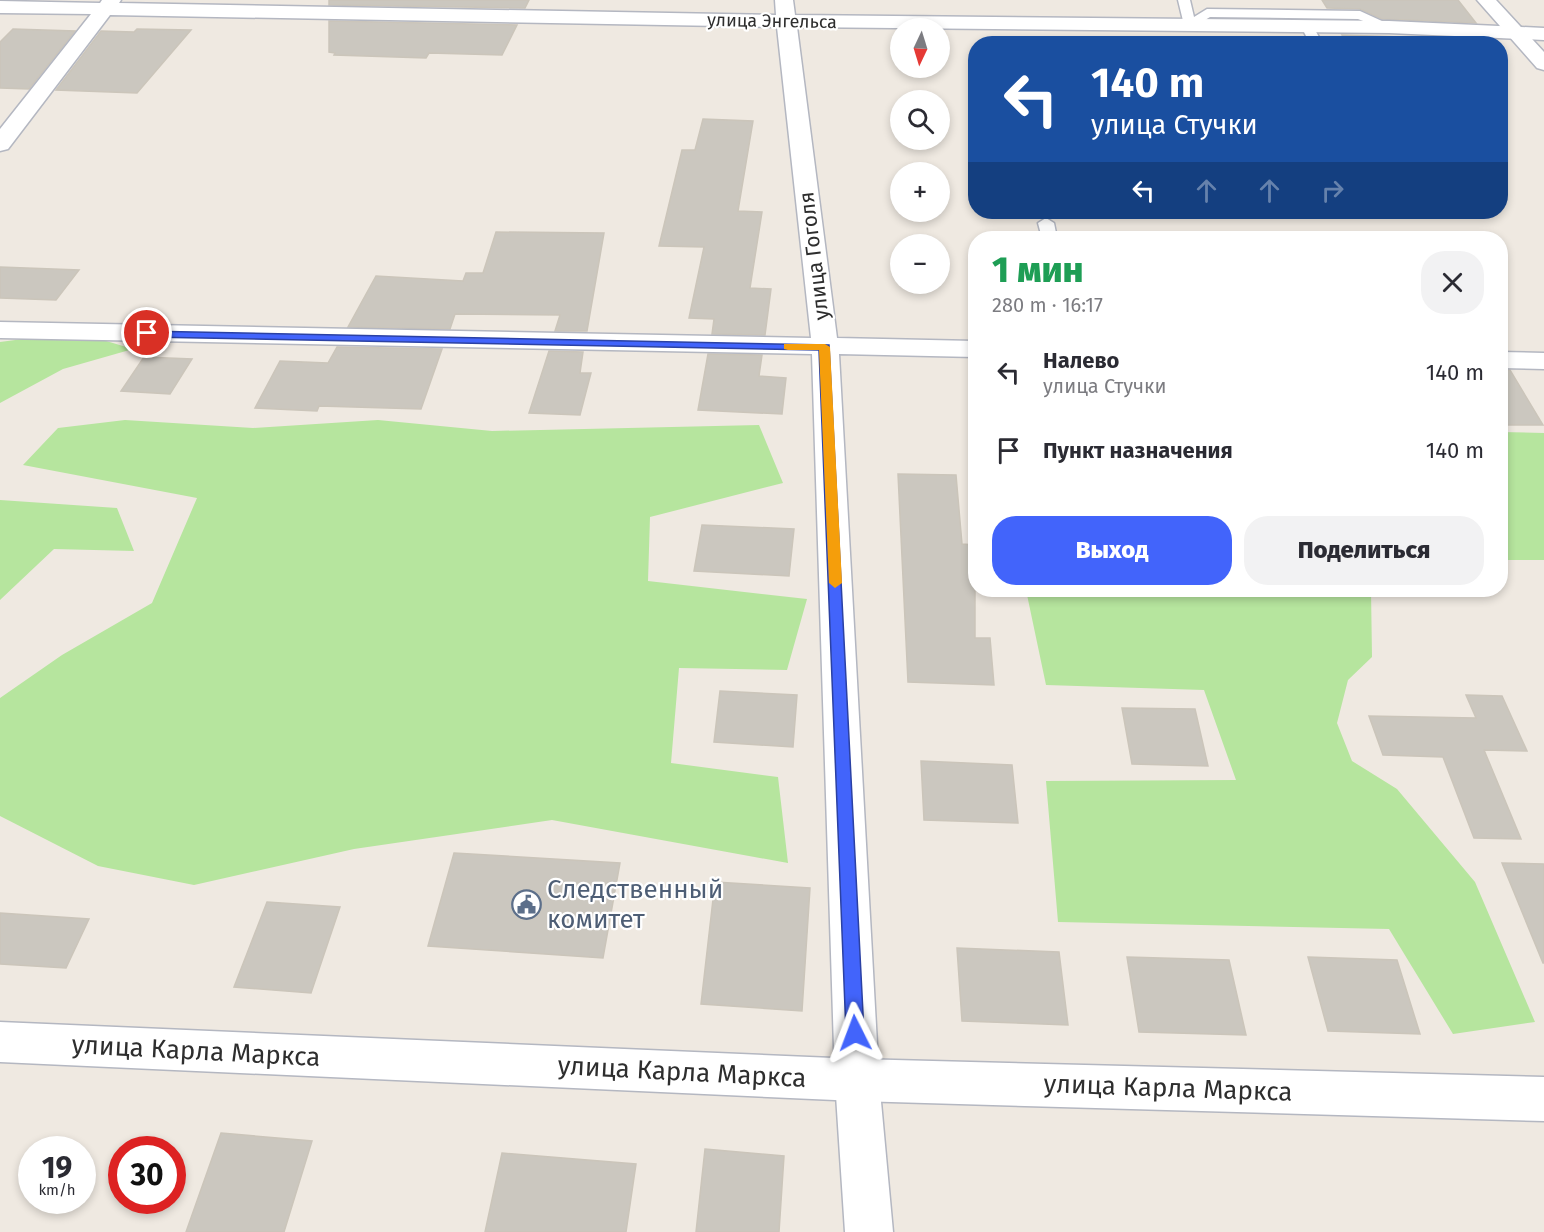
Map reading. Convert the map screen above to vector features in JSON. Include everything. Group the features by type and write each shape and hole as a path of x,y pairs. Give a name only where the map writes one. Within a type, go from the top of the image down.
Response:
{"street":[{"path":"1486,0 1544,64"},
{"name":"улица Энгельса","path":"0,8 108,4 785,10 1190,25 1389,27 1544,33"},
{"path":"0,144 108,4"},
{"name":"улица Гоголя","path":"785,10 825,347 857,1080 869,1232"},
{"path":"0,330 968,349"},
{"path":"1508,360 1544,361"},
{"name":"улица Карла Маркса","path":"0,1042 857,1080 1544,1099"}],"lane":[{"path":"1184,0 1190,25 1207,14 1360,15 1389,27"},
{"path":"1307,26 1313,36"},
{"path":"1046,223 1048,231"}],"green space":[{"path":"76,332 133,349 63,369 0,403 0,342"},
{"path":"125,420 253,428 378,420 492,431 759,425 783,483 650,517 648,581 807,599 787,670 679,668 671,763 778,777 788,863 552,820 354,849 194,885 98,866 0,816 0,698 62,655 152,603 197,498 23,465 58,428"},
{"path":"1508,432 1544,433 1544,560 1508,560"},
{"path":"0,500 117,508 134,551 54,549 0,600"},
{"path":"1027,597 1371,597 1372,657 1348,680 1337,723 1352,761 1397,789 1475,882 1535,1022 1453,1034 1389,929 1058,922 1046,781 1236,780 1204,690 1046,685"}],"building":[{"path":"329,0 529,0 525,8 329,5"},
{"path":"1322,0 1458,0 1476,23 1382,19 1360,9 1327,8"},
{"path":"329,21 517,25 502,55 429,53 426,58 334,55 335,53 329,52"},
{"path":"13,29 75,31 29,89 0,88 0,42"},
{"path":"137,29 191,30 137,93 56,90 101,31 134,32"},
{"path":"703,119 753,121 738,211 762,212 750,288 771,289 765,335 712,334 714,319 689,318 704,247 659,246 682,150 695,150"},
{"path":"496,232 604,233 587,331 555,331 560,315 455,314 450,329 348,327 376,276 463,281 466,273 483,273"},
{"path":"0,267 79,270 56,300 0,298"},
{"path":"337,347 442,349 421,409 319,406 317,411 255,408 280,361 328,363"},
{"path":"549,351 583,352 580,373 591,373 580,415 529,413"},
{"path":"708,354 762,355 759,376 786,378 782,414 698,410"},
{"path":"144,357 192,359 170,394 121,391"},
{"path":"1508,370 1510,370 1543,425 1508,425"},
{"path":"898,474 956,475 962,544 968,544 968,597 975,597 975,638 990,638 994,685 908,682"},
{"path":"702,525 794,529 789,576 694,571"},
{"path":"720,691 797,695 793,747 714,742"},
{"path":"1466,695 1502,696 1527,751 1484,750 1521,839 1474,838 1443,757 1383,755 1369,716 1476,718"},
{"path":"1122,708 1195,709 1208,766 1132,764"},
{"path":"921,761 1012,765 1018,823 924,820"},
{"name":"Следственный комитет","path":"454,853 620,863 603,958 428,946"},
{"path":"1502,863 1544,864 1544,963 1543,963"},
{"path":"715,882 810,888 802,1011 701,1004"},
{"path":"267,902 340,907 311,993 234,987"},
{"path":"0,913 89,919 66,968 0,964"},
{"path":"957,948 1059,952 1068,1025 962,1021"},
{"path":"1127,957 1229,960 1246,1035 1139,1032"},
{"path":"1308,957 1397,960 1420,1034 1328,1031"},
{"path":"221,1133 312,1141 284,1232 186,1232"},
{"path":"705,1149 784,1156 779,1232 696,1232"},
{"path":"502,1153 636,1164 626,1232 485,1232"}],"slow traffic":[{"path":"788,346 825,347 835,583"}],"place":[{"name":"Следственный комитет","path":"526,904"}],"route":[{"path":"147,333 825,347 855,1033"}]}
